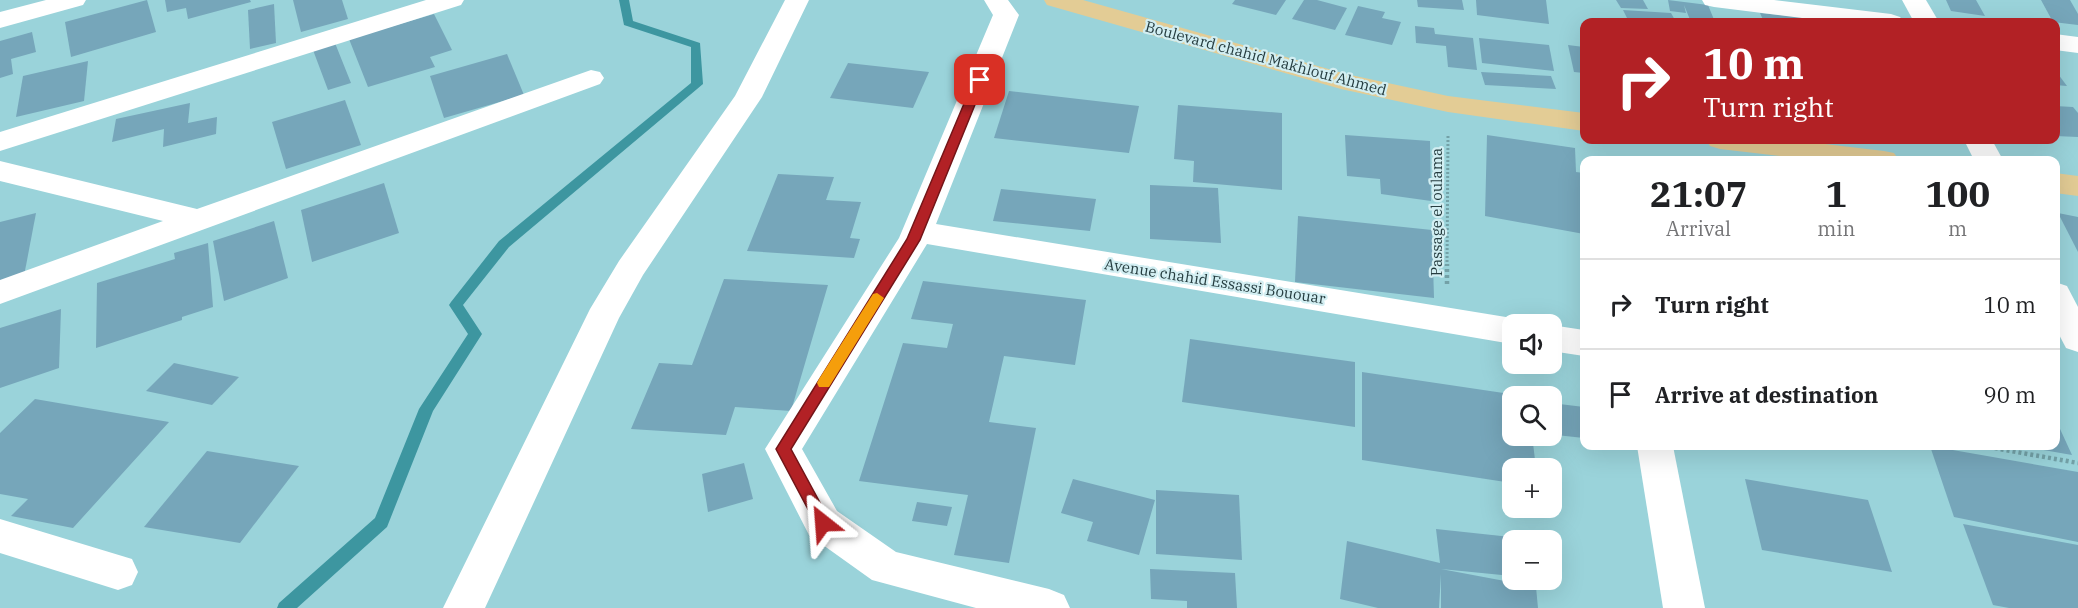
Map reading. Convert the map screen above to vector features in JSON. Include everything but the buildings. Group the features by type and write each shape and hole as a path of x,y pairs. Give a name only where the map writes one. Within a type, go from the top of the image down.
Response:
{"main road":[{"name":"Boulevard chahid Makhlouf Ahmed","path":"1056,0 1341,81 1448,104 1580,121"},
{"path":"1753,144 1851,156"},
{"path":"2060,184 2078,186"}],"street":[{"path":"0,20 74,0"},
{"path":"0,142 452,0"},
{"path":"464,608 602,318 630,269 748,97 797,0"},
{"path":"996,0 1006,15 917,232 783,449 823,523 886,567 1049,608"},
{"path":"1714,0 1859,18"},
{"path":"1914,0 1924,18"},
{"path":"2060,43 2078,45"},
{"path":"0,292 591,78"},
{"path":"0,171 200,220"},
{"name":"Avenue chahid Essassi Bououar","path":"917,232 1502,329"},
{"path":"2060,304 2078,339"},
{"path":"1562,340 1580,342"},
{"path":"1656,450 1684,608"},
{"path":"0,536 118,572"}],"path":[{"name":"Passage el oulama","path":"1447,320 1448,104"},
{"path":"2005,450 2078,463"}],"waterway":[{"path":"285,608 381,522 426,409 475,334 456,305 504,244 697,84 696,45 628,23 624,0"}],"slow traffic":[{"path":"824,383 877,298"}],"route":[{"path":"823,523 783,449 914,240 980,80"}]}
